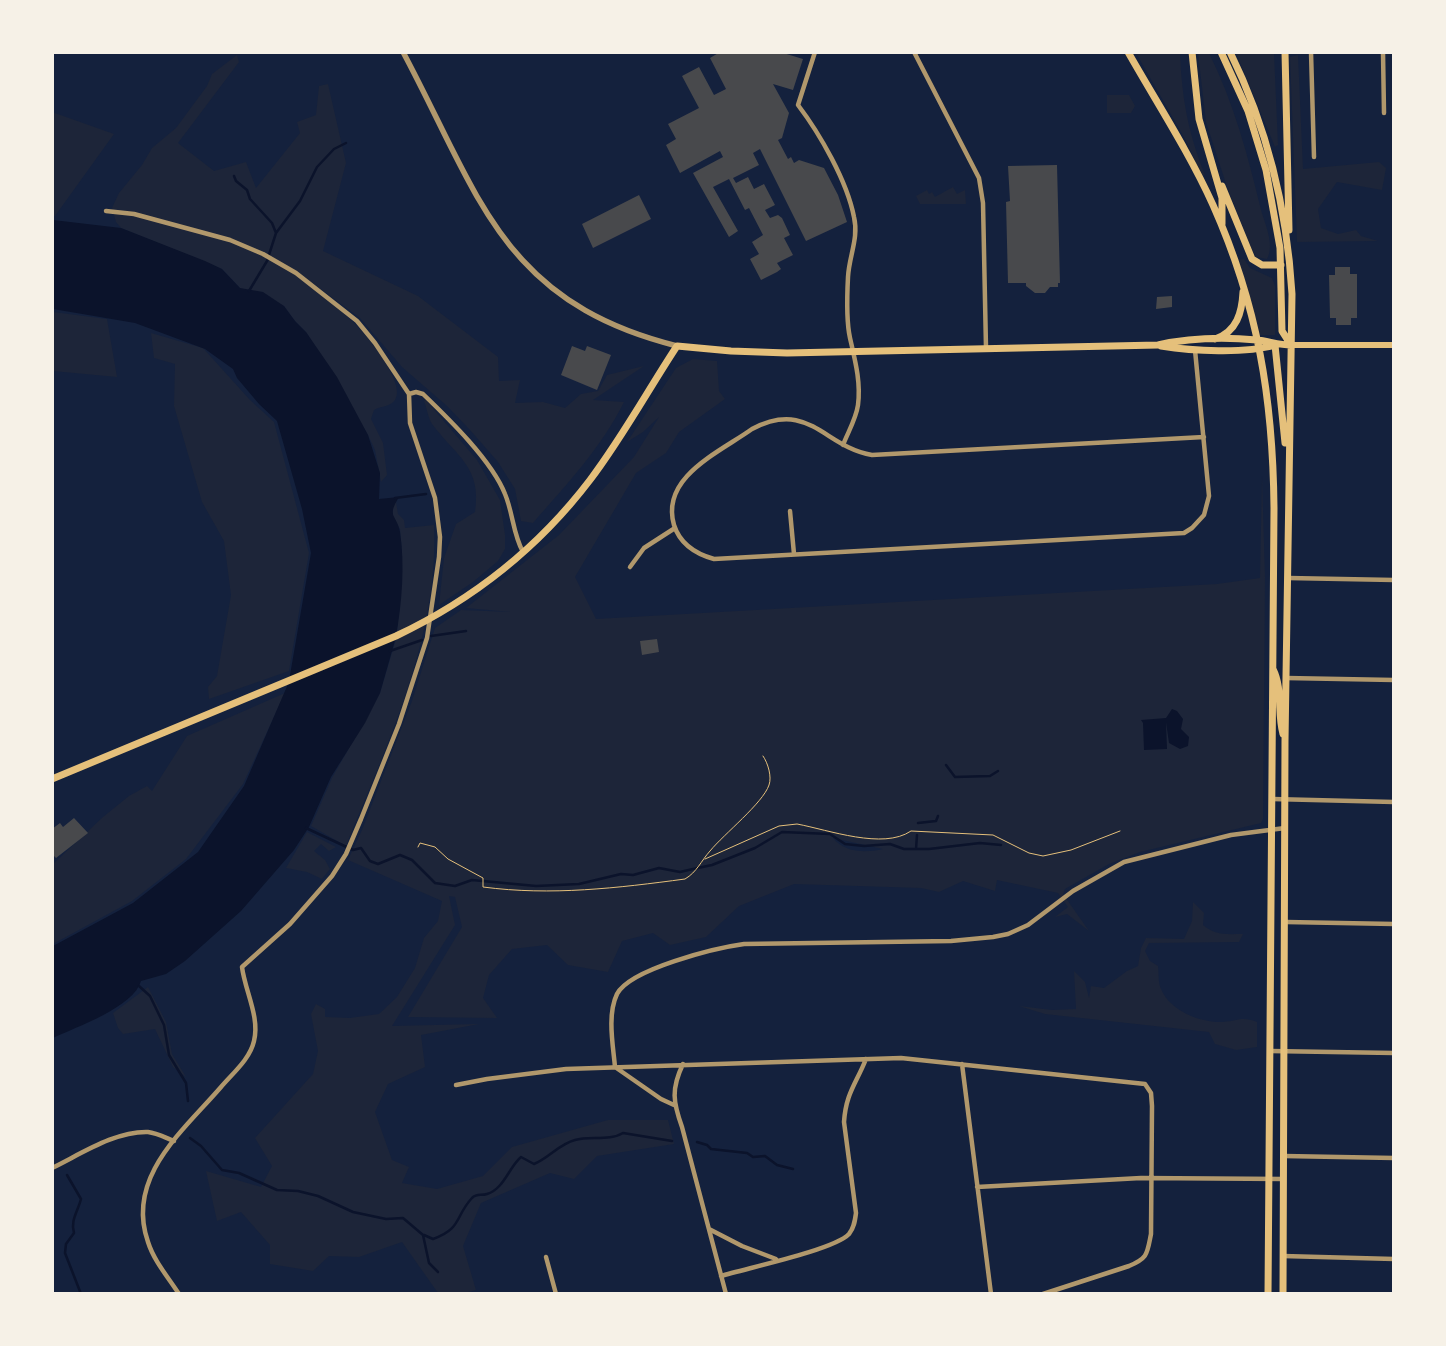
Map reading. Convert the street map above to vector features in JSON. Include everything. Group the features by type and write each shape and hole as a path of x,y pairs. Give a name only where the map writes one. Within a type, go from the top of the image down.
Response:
{"main road":[{"path":"1128,52 1188,156 1222,226 1244,286 1260,349 1270,410 1274,467 1268,1294"},
{"path":"1192,52 1196,104 1209,158 1222,198 1222,226"},
{"path":"1221,52 1240,91 1263,157 1275,211 1281,265 1282,331 1292,345"},
{"path":"1230,52 1255,108 1269,148 1282,210 1291,273"},
{"path":"1282,1294 1287,828 1288,473 1292,345 1285,52"},
{"path":"1209,158 1232,206 1252,259 1262,265 1281,265"},
{"path":"1210,340 1226,333 1236,322 1241,309 1244,286"},
{"path":"1158,345 1182,340 1258,340 1275,345"},
{"path":"52,779 396,636 426,622 475,592 523,553 558,519 591,479 677,346 752,352 1158,345 1195,350 1260,349 1275,345 1394,344"},
{"path":"1275,345 1288,473"},
{"path":"1272,668 1279,684 1280,722 1286,741"}],"street":[{"path":"403,52 479,202 511,250 530,270 571,303 620,329 677,346"},
{"path":"815,52 798,105 826,152 853,210 856,237 849,268 848,287 850,337 855,351 858,401 856,413 843,445"},
{"path":"914,52 979,178 983,202 986,348"},
{"path":"1311,52 1314,157"},
{"path":"1383,52 1384,113"},
{"path":"106,211 134,214 230,240 263,254 296,273 357,321 392,366 409,394 410,422 435,498 439,521 439,557 427,638 408,698 346,854 332,876 302,911 242,967 256,1025 253,1045 234,1073 160,1158 150,1177 144,1195 144,1222 154,1256 179,1294"},
{"path":"1195,350 1204,437 1208,505 1199,523 1184,532 714,559 689,548 675,528 672,504 682,481 700,465 760,424 783,420 802,421 818,427 843,445 863,453 880,455 1204,437"},
{"path":"409,394 416,392 423,394 496,476 505,494 517,539 523,553"},
{"path":"790,511 794,554"},
{"path":"630,567 644,548 675,528"},
{"path":"1288,578 1394,580"},
{"path":"1286,678 1394,680"},
{"path":"1272,799 1394,802"},
{"path":"615,1067 612,1024 615,1000 626,982 650,970 722,948 744,944 951,940 1001,936 1036,920 1073,891 1124,862 1231,835 1287,828"},
{"path":"1286,922 1394,924"},
{"path":"1270,1051 1394,1053"},
{"path":"456,1085 528,1073 615,1067 901,1058 1122,1080 1147,1086 1151,1093 1152,1106 1151,1234 1148,1251 1144,1258 1129,1266 1043,1294"},
{"path":"721,1276 833,1244 843,1239 854,1227 856,1213 845,1115 849,1092 866,1059"},
{"path":"682,1064 675,1084 674,1105 682,1127 726,1294"},
{"path":"962,1064 991,1294"},
{"path":"615,1067 661,1099 674,1105"},
{"path":"52,1168 107,1142 137,1133 154,1133 174,1141"},
{"path":"1284,1156 1394,1158"},
{"path":"977,1187 1151,1178 1284,1179"},
{"path":"709,1229 742,1246 777,1260"},
{"path":"1283,1256 1394,1259"},
{"path":"546,1257 556,1294"}],"path":[{"path":"418,847 420,843 435,847 448,859 483,878 483,888 563,891 611,889 685,879 695,874 704,860 768,788 770,782 767,762 763,756"},
{"path":"704,860 779,826 788,824 797,824 880,840 902,837 911,831 992,835 1029,853 1043,856 1071,850 1120,831"}],"shaded area":[{"path":"1136,53 1180,53 1182,85 1187,115 1194,144 1205,175 1202,176 1185,139"},
{"path":"1198,53 1209,53 1233,110 1270,241 1267,259 1256,257 1227,187 1206,122"},
{"path":"1236,53 1274,53 1278,145 1275,147"},
{"path":"237,55 239,62 178,143 214,171 246,162 256,188 300,133 297,122 316,115 319,86 328,84 346,163 323,251 418,296 498,357 499,381 520,380 515,403 543,402 565,408 581,394 598,391 607,375 644,366 593,400 624,402 594,450 533,523 521,521 515,489 498,462 470,430 447,406 402,367 360,318 311,282 367,337 383,359 395,383 397,393 395,400 374,410 371,419 383,443 387,475 381,482 375,450 368,435 306,332 284,306 240,288 222,269 121,228 116,222 112,208 119,193 142,165 152,148 176,128 207,86 212,74"},
{"path":"1298,55 1303,169 1379,162 1386,168 1382,190 1337,182 1318,209 1321,228 1338,234 1356,230 1361,236 1378,241 1297,242 1290,57"},
{"path":"1107,95 1129,95 1135,106 1131,113 1107,113"},
{"path":"52,112 114,134 55,216 53,216"},
{"path":"953,187 957,194 965,190 966,204 920,204 916,196 927,190 929,194 932,192 935,197"},
{"path":"53,220 121,228 205,261 222,269 240,288 263,292 284,306 306,332 337,377 368,435 380,473 379,499 399,497 393,509 400,532 403,571 396,636 289,681 311,553 302,509 277,421 259,404 237,378 233,369 205,349 135,323 53,309"},
{"path":"1244,259 1250,268 1272,278 1275,286 1275,335 1260,335 1239,260"},
{"path":"53,312 107,319 117,377 53,371"},
{"path":"151,333 203,348 250,400 274,422 309,553 289,671 209,699 208,687 217,676 231,595 224,541 202,502 174,406 175,364 154,358"},
{"path":"693,359 717,361 719,391 725,399 679,432 666,453 636,473 575,577 596,619 1217,584 1260,578 1262,475 1265,578 1263,819 1261,823 1140,852 1109,864 1065,889 1063,894 1089,931 1067,914 1055,917 1068,907 1058,893 997,880 995,891 963,881 939,892 921,888 794,884 739,906 706,937 670,945 653,933 622,941 608,972 568,965 547,945 512,949 489,975 483,998 497,1018 408,1017 462,927 455,897 449,896 455,925 392,1026 479,1024 421,1035 425,1067 388,1084 375,1112 392,1160 409,1167 402,1183 437,1189 483,1176 512,1147 608,1120 668,1120 674,1144 597,1156 574,1179 550,1173 481,1203 463,1246 476,1290 465,1293 438,1293 402,1242 359,1257 329,1256 313,1271 270,1264 270,1245 241,1212 217,1221 206,1171 261,1187 272,1166 255,1138 313,1074 318,1051 311,1014 316,1004 325,1009 325,1017 350,1018 379,1014 397,997 415,968 424,938 438,921 442,901 348,860 362,830 412,701 435,628 461,610 511,612 466,608 559,535 634,457 659,417 643,432 627,442 676,368","holes":["833,838 883,849 856,851 843,847"]},
{"path":"426,400 477,460 500,500 505,535 505,549 498,561 473,582 439,605 444,558 456,524 475,512 476,497 475,484 471,473 458,454 432,424 424,401"},
{"path":"396,502 398,514 404,520 405,528 434,525 433,567 428,608 407,690 378,769 346,846 311,826 332,778 380,693 397,636 402,553 400,529 393,517 392,506"},
{"path":"396,637 380,693 365,723 331,777 309,827 294,850 241,911 185,961 166,974 141,981 128,999 116,1008 53,1038 53,946 133,903 198,852 244,786 288,684"},
{"path":"285,693 243,784 186,859 132,901 53,944 53,864 103,817 129,796 147,786 152,791 187,736"},
{"path":"1172,709 1177,711 1183,719 1181,729 1189,737 1188,746 1180,749 1169,743 1166,722 1167,749 1144,750 1143,723 1141,720 1166,718"},
{"path":"307,832 336,847 329,851 321,844 314,851 325,860 330,869 322,879 307,872 286,868"},
{"path":"1193,902 1204,913 1203,925 1208,929 1222,934 1243,934 1239,942 1149,943 1145,951 1150,961 1158,966 1161,989 1171,1004 1196,1018 1214,1022 1244,1019 1257,1022 1257,1047 1236,1050 1215,1044 1209,1032 1045,1014 1019,1006 1052,1010 1076,1009 1074,971 1085,982 1089,998 1091,986 1104,988 1127,971 1138,966 1141,948 1146,938 1184,939 1192,921"},
{"path":"148,987 166,1022 172,1054 186,1077 173,1067 155,1029 123,1034 118,1028 113,1013"}],"building":[{"path":"720,52 780,52 803,59 793,90 773,84 789,113 782,138 778,140 788,159 791,157 794,163 799,160 824,168 838,195 847,222 806,241 760,149 753,153 759,165 733,178 736,183 748,177 754,189 764,184 775,205 765,210 770,218 778,215 782,218 790,235 784,238 793,255 777,263 781,269 761,280 750,259 759,254 752,242 763,235 749,208 745,210 729,179 713,187 738,231 729,237 693,173 723,157 720,151 680,173 666,145 676,139 668,124 699,108 682,76 699,67 714,95 726,89 710,58"},
{"path":"1057,165 1060,283 1058,283 1058,287 1050,287 1045,293 1035,293 1026,286 1026,283 1008,283 1006,202 1010,201 1008,166"},
{"path":"639,195 651,219 593,248 582,224"},
{"path":"1335,267 1350,267 1350,274 1357,274 1357,318 1351,318 1351,325 1336,325 1336,318 1330,318 1329,275 1335,275"},
{"path":"1172,296 1172,307 1156,309 1157,297"},
{"path":"572,346 585,351 587,346 611,355 597,390 561,375"},
{"path":"657,639 659,652 642,655 640,641"},
{"path":"74,818 88,833 56,858 52,854 52,829 60,823 63,827"}],"waterway":[{"path":"249,291 267,261 276,233 300,201 317,167 334,149 346,143"},
{"path":"234,176 236,181 247,190 250,199 272,223 276,233"},
{"path":"395,498 426,494"},
{"path":"431,636 466,631"},
{"path":"390,651 422,640"},
{"path":"946,765 955,777 990,776 998,771"},
{"path":"918,823 936,821 938,816"},
{"path":"306,828 353,850 361,848 370,861 378,864 400,855 412,860 435,883 455,886 472,880 536,886 579,884 621,874 633,875 659,868 680,872 712,865 755,848 782,832 830,834 845,844 864,846 890,844 904,849 929,849 980,843 1001,845"},
{"path":"916,849 917,835"},
{"path":"139,986 150,996 164,1025 169,1055 186,1083 188,1101"},
{"path":"424,1235 433,1239 449,1231 472,1198 477,1195 487,1194 498,1188 521,1157 534,1164 569,1142 581,1139 606,1138 623,1133 672,1141"},
{"path":"190,1138 201,1146 222,1170 239,1173 277,1190 298,1191 318,1196 353,1212 386,1219 403,1218 423,1235 429,1263 438,1272"},
{"path":"697,1142 707,1145 711,1149 747,1153 753,1157 765,1156 777,1165 793,1169"},
{"path":"67,1175 81,1199 74,1220 74,1233 66,1244 65,1253 81,1294"}]}
